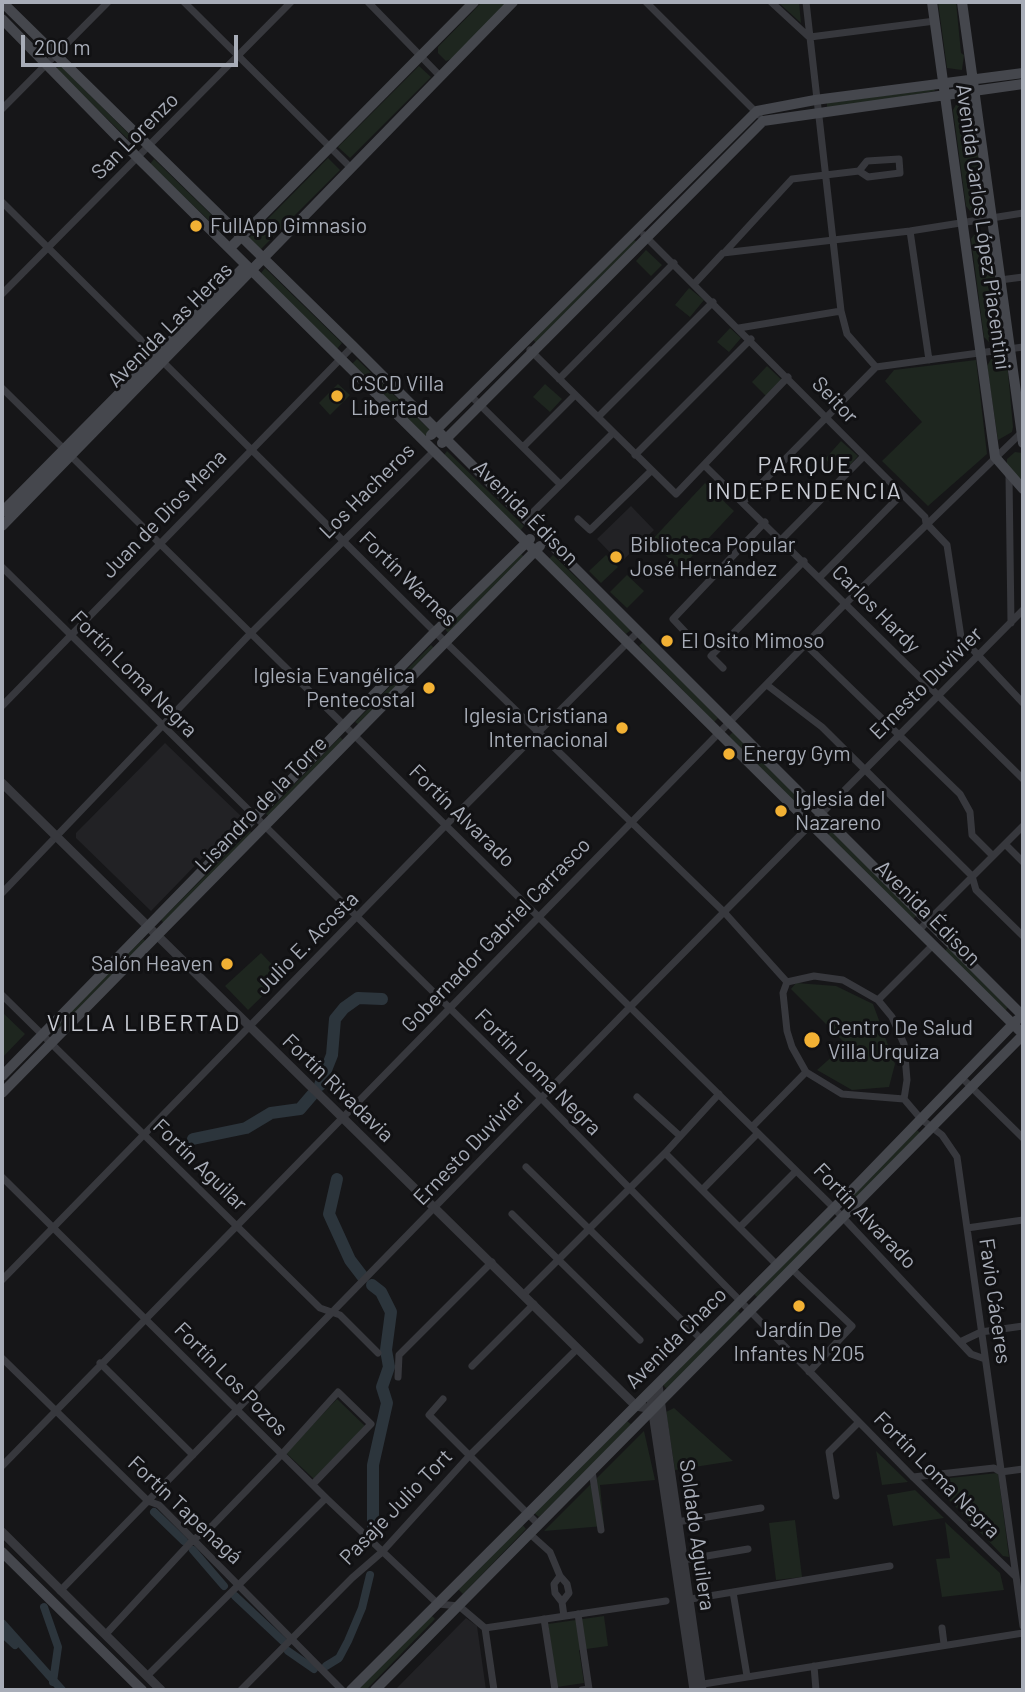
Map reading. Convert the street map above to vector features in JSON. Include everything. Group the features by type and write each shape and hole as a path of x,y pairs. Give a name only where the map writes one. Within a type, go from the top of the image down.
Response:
{"main road":[{"name":"Avenida Édison","path":"2,2 353,346 444,440 1022,1013"},
{"name":"Avenida Las Heras","path":"230,248 474,2"},
{"name":"Avenida Las Heras","path":"2,512 261,258 513,2"},
{"name":"Avenida Carlos López Piacentini","path":"932,2 995,457"},
{"name":"Avenida Carlos López Piacentini","path":"962,2 1022,439"},
{"name":"Avenida Édison","path":"2,19 138,158 426,440 1020,1031"},
{"path":"760,116 817,114 946,95 1023,73"},
{"path":"760,116 815,100 944,83 1023,84"},
{"name":"Los Hacheros","path":"426,440 637,229 760,116"},
{"name":"Los Hacheros","path":"435,450 647,237 760,116"},
{"name":"Avenida Las Heras","path":"2,526 66,452"},
{"path":"995,457 1023,489"},
{"name":"Lisandro de la Torre","path":"2,1093 46,1039 148,926 435,632 527,542 542,536"},
{"name":"Lisandro de la Torre","path":"2,1076 159,935 536,551 542,536"},
{"name":"Avenida Chaco","path":"375,1690 972,1088 1020,1031 1022,1013"},
{"name":"Avenida Chaco","path":"351,1690 654,1389 961,1078 1020,1031"},
{"path":"2,1552 142,1690"}],"street":[{"path":"2,109 108,2"},
{"path":"184,2 351,168"},
{"name":"San Lorenzo","path":"2,293 291,2"},
{"path":"368,2 440,76"},
{"path":"646,2 760,116"},
{"path":"771,2 810,37 935,21"},
{"path":"806,2 841,311 847,334 876,367"},
{"path":"695,283 792,179 859,171 868,177 900,173 899,159 867,161 859,171"},
{"name":"Fortín Warnes","path":"2,202 435,632 724,912 787,982"},
{"path":"723,253 910,231 1023,213"},
{"name":"Seitor","path":"637,229 695,283 925,517 926,523 947,545 961,637 1023,703"},
{"path":"910,231 929,360"},
{"path":"559,379 674,263"},
{"path":"1000,280 1023,276"},
{"path":"598,417 713,302"},
{"path":"739,328 841,311"},
{"path":"635,455 751,339"},
{"path":"524,343 676,494 788,377"},
{"name":"Juan de Dios Mena","path":"2,706 353,346"},
{"path":"743,502 876,367 1023,347"},
{"name":"Fortín Alvarado","path":"2,388 834,1208 971,1354 985,1359"},
{"path":"523,447 575,395"},
{"path":"471,396 560,484"},
{"path":"525,520 613,433"},
{"name":"Gobernador Gabriel Carrasco","path":"2,1466 845,604 995,457 1022,439"},
{"name":"Los Hacheros","path":"2,893 160,726 435,450"},
{"path":"782,539 864,456"},
{"name":"Carlos Hardy","path":"704,465 765,522 1023,779"},
{"path":"578,519 590,530 651,471"},
{"path":"1010,476 1013,621 1023,627"},
{"path":"820,577 902,494"},
{"path":"688,635 673,619 765,522"},
{"path":"723,668 711,656 804,561"},
{"name":"Fortín Loma Negra","path":"2,567 160,726 541,1098 913,1477 1016,1577"},
{"name":"Ernesto Duvivier","path":"60,1591 630,1007 1023,610"},
{"name":"Julio E. Acosta","path":"2,1280 638,632"},
{"path":"806,645 960,794 970,812 972,835 993,856"},
{"path":"767,685 822,727 972,876 976,890 1023,936"},
{"name":"Fortín Rivadavia","path":"2,783 636,1406"},
{"path":"919,930 1023,825"},
{"path":"1005,844 1023,862"},
{"path":"878,1000 933,945"},
{"path":"904,1098 907,1080 904,1044 892,1017 878,1000 843,980 814,976 787,982 783,993 787,1031 792,1047 806,1072 842,1094 904,1098 921,1119"},
{"name":"Fortín Aguilar","path":"2,995 320,1308 340,1315 378,1353"},
{"path":"702,1190 806,1072"},
{"path":"961,1078 1023,1138"},
{"path":"524,1294 665,1153 719,1094"},
{"path":"637,1097 680,1136"},
{"name":"Favio Cáceres","path":"921,1119 942,1135 957,1157 1023,1626"},
{"path":"665,1153 777,1265"},
{"path":"526,1167 701,1339"},
{"path":"740,1227 796,1171"},
{"name":"Fortín Los Pozos","path":"2,1177 326,1498 438,1604"},
{"path":"512,1214 640,1339"},
{"path":"967,1228 1023,1220"},
{"path":"398,1377 399,1354 492,1262"},
{"path":"793,1270 852,1326 809,1372"},
{"path":"472,1366 534,1304"},
{"path":"960,1342 981,1332 1023,1326"},
{"name":"Pasaje Julio Tort","path":"241,1690 352,1578 382,1552 471,1454 577,1349"},
{"name":"Fortín Tapenagá","path":"2,1358 148,1501 159,1505 290,1641 342,1690"},
{"path":"100,1363 194,1455"},
{"name":"Soldado Aguilera","path":"654,1389 683,1560 685,1600"},
{"path":"105,1635 193,1540 212,1525 282,1454 338,1392 371,1424 313,1485"},
{"path":"443,1399 429,1415 471,1454 539,1525"},
{"path":"636,1406 657,1406"},
{"name":"Soldado Aguilera","path":"657,1406 697,1688"},
{"path":"836,1496 829,1452 859,1422"},
{"path":"913,1477 994,1468 1001,1472 1023,1469"},
{"path":"592,1471 601,1530"},
{"path":"147,1676 326,1498"},
{"path":"677,1522 761,1508"},
{"path":"2,1532 161,1690"},
{"path":"530,1534 550,1552 560,1576 554,1584 555,1593 562,1602 564,1616"},
{"path":"683,1560 748,1549"},
{"path":"685,1600 890,1566"},
{"path":"733,1592 747,1676"},
{"path":"485,1628 666,1601"},
{"path":"438,1604 459,1606 485,1628 494,1690"},
{"path":"578,1614 589,1689 582,1690"},
{"path":"544,1619 555,1690"},
{"path":"942,1628 944,1644"},
{"path":"697,1688 747,1676 1023,1633"},
{"path":"814,1666 816,1690"}],"shaded area":[{"path":"482,2 509,2 453,58 446,61 438,53 438,47"},
{"path":"778,2 799,2 801,23"},
{"path":"938,2 956,2 961,53 964,55 962,70 947,68"},
{"path":"60,65 138,143 135,146 56,69"},
{"path":"419,66 431,77 350,158 338,147"},
{"path":"935,91 827,110 827,103"},
{"path":"968,102 973,106 985,204 980,210 970,211 966,206 953,110 957,103"},
{"path":"328,158 340,170 259,251 247,240"},
{"path":"154,159 227,230 223,234 150,164"},
{"path":"986,234 989,237 1003,338 989,342 984,337 971,239 974,235"},
{"path":"633,239 637,242 536,343 531,337"},
{"path":"646,250 662,265 651,276 636,261"},
{"path":"265,268 342,343 337,349 261,273"},
{"path":"689,288 704,300 690,317 675,305"},
{"path":"730,328 741,338 729,352 717,342"},
{"path":"1003,358 1007,362 1013,427 1012,432 998,440 987,366 991,359"},
{"path":"357,359 434,434 429,440 352,364"},
{"path":"976,360 987,454 928,506 882,461 922,422 885,381 894,370"},
{"path":"767,366 783,381 767,397 752,382"},
{"path":"338,384 350,395 330,415 319,403"},
{"path":"545,384 562,399 550,412 533,397"},
{"path":"841,441 858,456 842,474 825,459"},
{"path":"447,451 524,526 520,531 444,455"},
{"path":"1015,452 1023,453 1023,482 1007,466 1007,459"},
{"path":"705,483 734,511 680,569 651,541"},
{"path":"631,506 654,530 620,563 597,539"},
{"path":"520,553 524,557 448,633 445,629"},
{"path":"553,555 631,630 626,634 549,559"},
{"path":"606,555 618,567 601,583 589,571"},
{"path":"627,575 644,591 627,608 610,592"},
{"path":"643,642 718,718 714,722 639,646"},
{"path":"431,645 435,649 359,725 355,722"},
{"path":"733,732 808,807 804,812 729,736"},
{"path":"340,737 344,741 270,817 266,814"},
{"path":"165,743 242,817 151,911 76,838 76,833"},
{"path":"250,831 253,834 164,923 161,920"},
{"path":"832,831 917,915 913,919 828,835"},
{"path":"143,939 146,941 57,1030 54,1027"},
{"path":"949,946 1009,1006 1005,1011 945,951"},
{"path":"261,953 283,976 248,1010 225,986"},
{"path":"796,983 836,986 873,1004 895,1064 889,1087 852,1090 817,1070 846,1044 791,989"},
{"path":"2,1012 25,1034 2,1058"},
{"path":"917,1130 922,1135 847,1209 842,1205"},
{"path":"828,1218 833,1223 758,1298 753,1293"},
{"path":"737,1310 742,1315 667,1389 662,1384"},
{"path":"337,1399 365,1426 314,1479 286,1453"},
{"path":"674,1408 733,1461 675,1470 666,1412"},
{"path":"627,1421 632,1425 539,1517 534,1513"},
{"path":"644,1431 655,1480 600,1485 604,1526 544,1531"},
{"path":"876,1451 908,1482 882,1485"},
{"path":"998,1473 1009,1557 1003,1556 930,1480"},
{"path":"915,1490 944,1518 893,1526 887,1495"},
{"path":"795,1520 802,1577 776,1580 769,1523"},
{"path":"945,1522 1000,1573 1004,1590 942,1597 936,1559 950,1558"},
{"path":"522,1524 526,1529 463,1594 458,1589"},
{"path":"431,1615 435,1619 366,1690 356,1690"},
{"path":"604,1616 608,1646 579,1650 584,1683 557,1687 548,1624"},
{"path":"466,1618 477,1626 486,1690 395,1690"}],"waterway":[{"path":"320,1085 332,1055 335,1019 358,998 382,999"},
{"path":"193,1139 246,1128 271,1113 300,1109 312,1095"},
{"path":"337,1179 329,1214 350,1260 363,1277"},
{"path":"372,1285 381,1292 391,1312 386,1350 389,1367 382,1387 387,1403 373,1465 373,1529"},
{"path":"154,1512 184,1541"},
{"path":"193,1550 224,1586"},
{"path":"326,1666 339,1658 348,1641 362,1608 370,1575"},
{"path":"235,1596 283,1641"},
{"path":"44,1607 58,1647 53,1682"},
{"path":"2,1623 62,1690"},
{"path":"2,1633 15,1645"},
{"path":"288,1651 314,1669"}],"place":[{"name":"FullApp Gimnasio","path":"196,226"},
{"name":"CSCD Villa Libertad","path":"337,396"},
{"name":"Biblioteca Popular José Hernández","path":"616,557"},
{"name":"El Osito Mimoso","path":"667,641"},
{"name":"Iglesia Evangélica Pentecostal","path":"429,688"},
{"name":"Iglesia Cristiana Internacional","path":"622,728"},
{"name":"Energy Gym","path":"729,754"},
{"name":"Iglesia del Nazareno","path":"781,811"},
{"name":"Salón Heaven","path":"227,964"},
{"name":"Centro De Salud Villa Urquiza","path":"812,1040"},
{"name":"Jardín De Infantes N 205","path":"799,1306"}],"district":[{"name":"PARQUE INDEPENDENCIA","path":"805,478"},
{"name":"VILLA LIBERTAD","path":"144,1023"}]}
